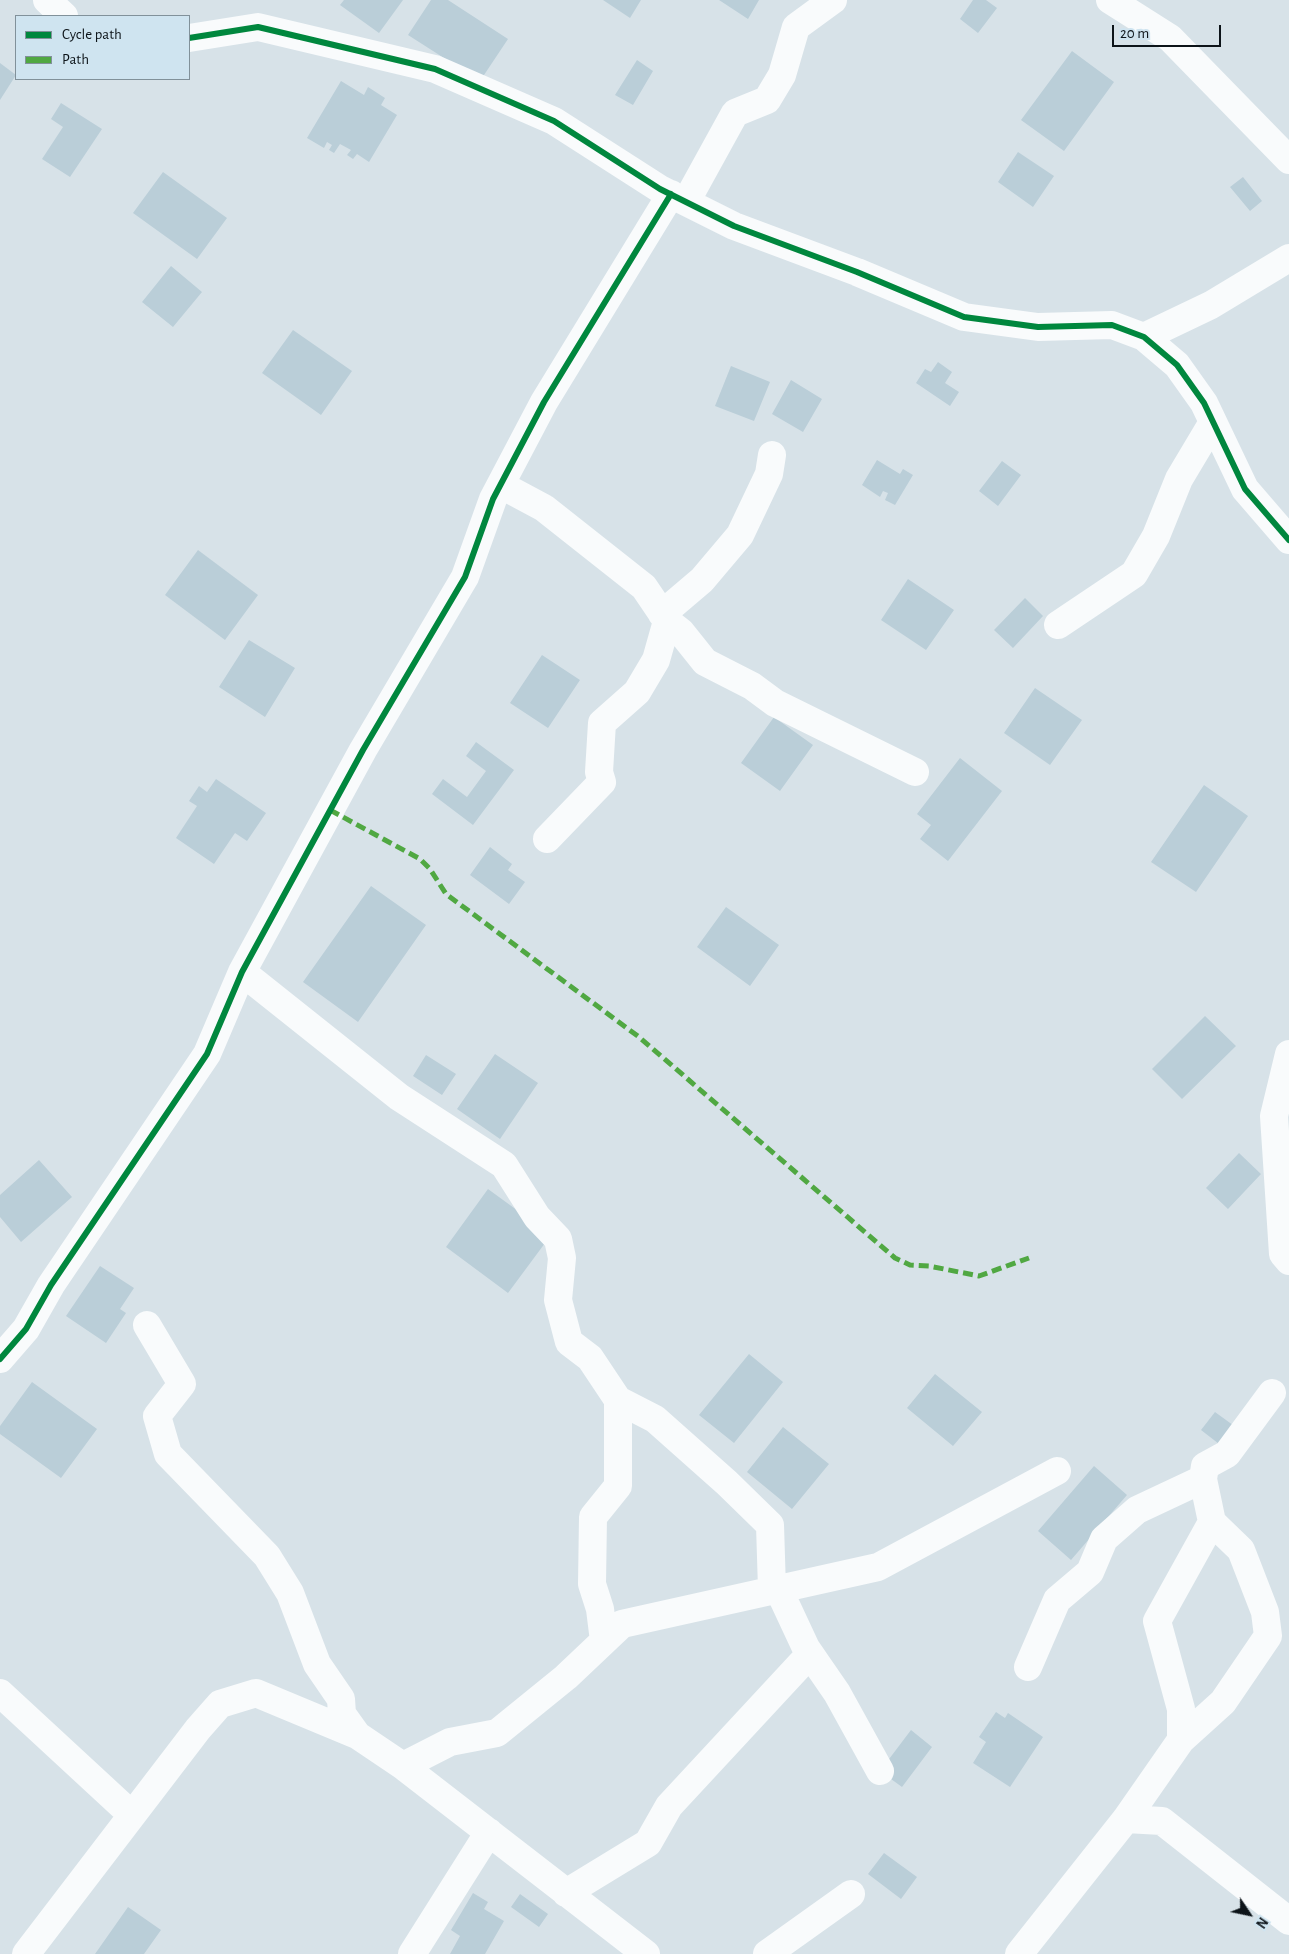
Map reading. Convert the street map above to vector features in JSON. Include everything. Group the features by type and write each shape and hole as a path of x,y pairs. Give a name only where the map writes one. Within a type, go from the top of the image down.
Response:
{"street":[{"path":"46,0 63,15"},
{"path":"0,1359 26,1329 51,1285 207,1054 242,972 363,750 465,577 501,484 544,402 735,113 767,100 782,75 796,27 833,0"},
{"path":"1127,4 1170,38 1289,160"},
{"path":"190,38 258,27 435,69 554,121 678,198 734,226 856,272 964,317 1038,327 1112,325 1144,337 1177,365 1204,403 1246,489 1289,540"},
{"path":"1144,337 1211,306 1289,258"},
{"path":"1058,625 1134,574 1156,536 1179,479 1213,422"},
{"path":"547,839 602,782 599,772 602,723 637,692 656,660 665,617 702,580 740,535 769,474 772,455"},
{"path":"501,484 544,508 644,586 665,617 681,632 705,662 752,686 775,703 915,772"},
{"path":"242,972 400,1097 504,1165 537,1217 558,1239 562,1258 558,1300 570,1342 590,1358 618,1400 655,1419 727,1483 770,1525 775,1589 810,1654 837,1693 880,1771"},
{"path":"1289,1054 1274,1116 1283,1254 1289,1261"},
{"path":"147,1325 182,1384 157,1416 168,1454 267,1556 290,1593 317,1664 341,1699 342,1714 356,1735"},
{"path":"1019,1954 1126,1819 1181,1740 1223,1702 1268,1636 1265,1612 1241,1550 1212,1522 1203,1479 1205,1466 1227,1454 1272,1393"},
{"path":"604,1641 600,1610 592,1584 593,1517 618,1486 618,1400"},
{"path":"403,1766 450,1742 497,1733 566,1677 622,1624 887,1564 1057,1472"},
{"path":"1028,1667 1057,1600 1090,1572 1104,1540 1137,1510 1203,1479"},
{"path":"1181,1740 1181,1709 1157,1620 1212,1522"},
{"path":"566,1893 648,1843 669,1806 810,1654"},
{"path":"0,1692 132,1815"},
{"path":"26,1954 198,1729 220,1704 256,1693 356,1735 403,1766 646,1954"},
{"path":"1126,1819 1162,1821 1289,1921"},
{"path":"412,1954 488,1832"},
{"path":"767,1954 851,1894"}],"building":[{"path":"344,0 403,0 379,33 340,5"},
{"path":"431,0 448,0 508,39 480,81 408,35"},
{"path":"603,0 641,0 630,18"},
{"path":"719,0 759,0 748,19"},
{"path":"973,0 986,0 997,8 978,33 960,19"},
{"path":"1072,51 1114,82 1064,151 1021,120"},
{"path":"637,60 653,71 633,105 615,95"},
{"path":"0,63 15,74 15,77 0,100"},
{"path":"341,81 364,95 368,87 385,98 381,105 397,115 369,162 357,154 353,159 347,155 351,150 340,144 334,153 329,150 332,145 327,142 324,148 307,138"},
{"path":"61,103 102,129 70,177 42,159 63,127 51,119"},
{"path":"1018,152 1054,176 1033,207 998,182"},
{"path":"163,172 227,218 197,259 133,213"},
{"path":"1243,177 1262,201 1250,211 1230,187"},
{"path":"171,266 202,292 173,327 142,302"},
{"path":"293,330 352,371 321,415 262,373"},
{"path":"938,362 952,372 945,383 959,392 950,406 916,383 925,369 931,372"},
{"path":"731,366 770,382 754,421 715,406"},
{"path":"791,380 822,399 803,432 772,414"},
{"path":"877,460 900,474 903,469 913,475 895,505 885,500 888,493 883,491 880,497 862,485"},
{"path":"1002,461 1021,475 998,506 979,491"},
{"path":"198,550 258,595 225,640 165,595"},
{"path":"908,579 954,610 926,650 881,620"},
{"path":"1025,598 1043,616 1013,648 994,630"},
{"path":"249,640 295,668 265,717 219,687"},
{"path":"542,655 580,680 548,728 510,703"},
{"path":"1035,688 1082,720 1050,765 1004,733"},
{"path":"774,717 813,745 780,791 741,763"},
{"path":"476,742 514,770 473,825 432,794 443,779 467,797 486,771 466,756"},
{"path":"960,758 1002,791 948,861 920,839 931,825 917,814"},
{"path":"216,779 266,813 247,841 235,833 214,864 176,838 197,806 189,801 199,786 207,792"},
{"path":"1204,785 1248,816 1196,892 1151,862"},
{"path":"490,847 512,864 508,870 525,882 509,904 470,875"},
{"path":"371,886 426,925 358,1022 303,982"},
{"path":"726,907 779,945 750,986 697,947"},
{"path":"1205,1016 1236,1046 1182,1099 1152,1069"},
{"path":"495,1054 538,1083 500,1139 457,1109"},
{"path":"426,1055 456,1074 442,1095 413,1076"},
{"path":"1239,1153 1261,1174 1228,1209 1206,1188"},
{"path":"39,1160 72,1197 21,1242 0,1217 0,1195"},
{"path":"488,1189 551,1235 508,1293 446,1247"},
{"path":"100,1266 134,1288 120,1309 126,1313 106,1343 66,1316"},
{"path":"749,1354 783,1382 734,1443 699,1415"},
{"path":"935,1374 982,1412 953,1446 907,1408"},
{"path":"32,1382 97,1429 61,1478 0,1434 0,1426"},
{"path":"1215,1412 1237,1428 1223,1447 1201,1430"},
{"path":"783,1427 829,1464 792,1509 747,1472"},
{"path":"1094,1466 1127,1495 1071,1560 1038,1531"},
{"path":"996,1712 1005,1718 1008,1713 1043,1737 1010,1787 973,1763 986,1742 979,1737"},
{"path":"911,1730 932,1747 902,1787 880,1771"},
{"path":"884,1853 917,1877 901,1899 868,1874"},
{"path":"473,1893 488,1902 484,1909 504,1921 485,1954 450,1954 460,1936 451,1930"},
{"path":"520,1894 548,1914 539,1927 511,1907"},
{"path":"128,1907 161,1930 144,1954 95,1954"}],"marked path":[{"path":"330,810 420,859 430,869 446,894 639,1037 895,1258 910,1265 929,1266 979,1276 1029,1258"}],"cycle path":[{"path":"190,38 258,27 435,69 554,121 660,189 734,226 857,272 964,317 1038,327 1112,325 1144,337 1177,365 1204,403 1245,489 1289,540"},
{"path":"0,1359 26,1329 51,1285 207,1054 242,972 363,750 465,577 493,499 544,402 671,194"}]}
